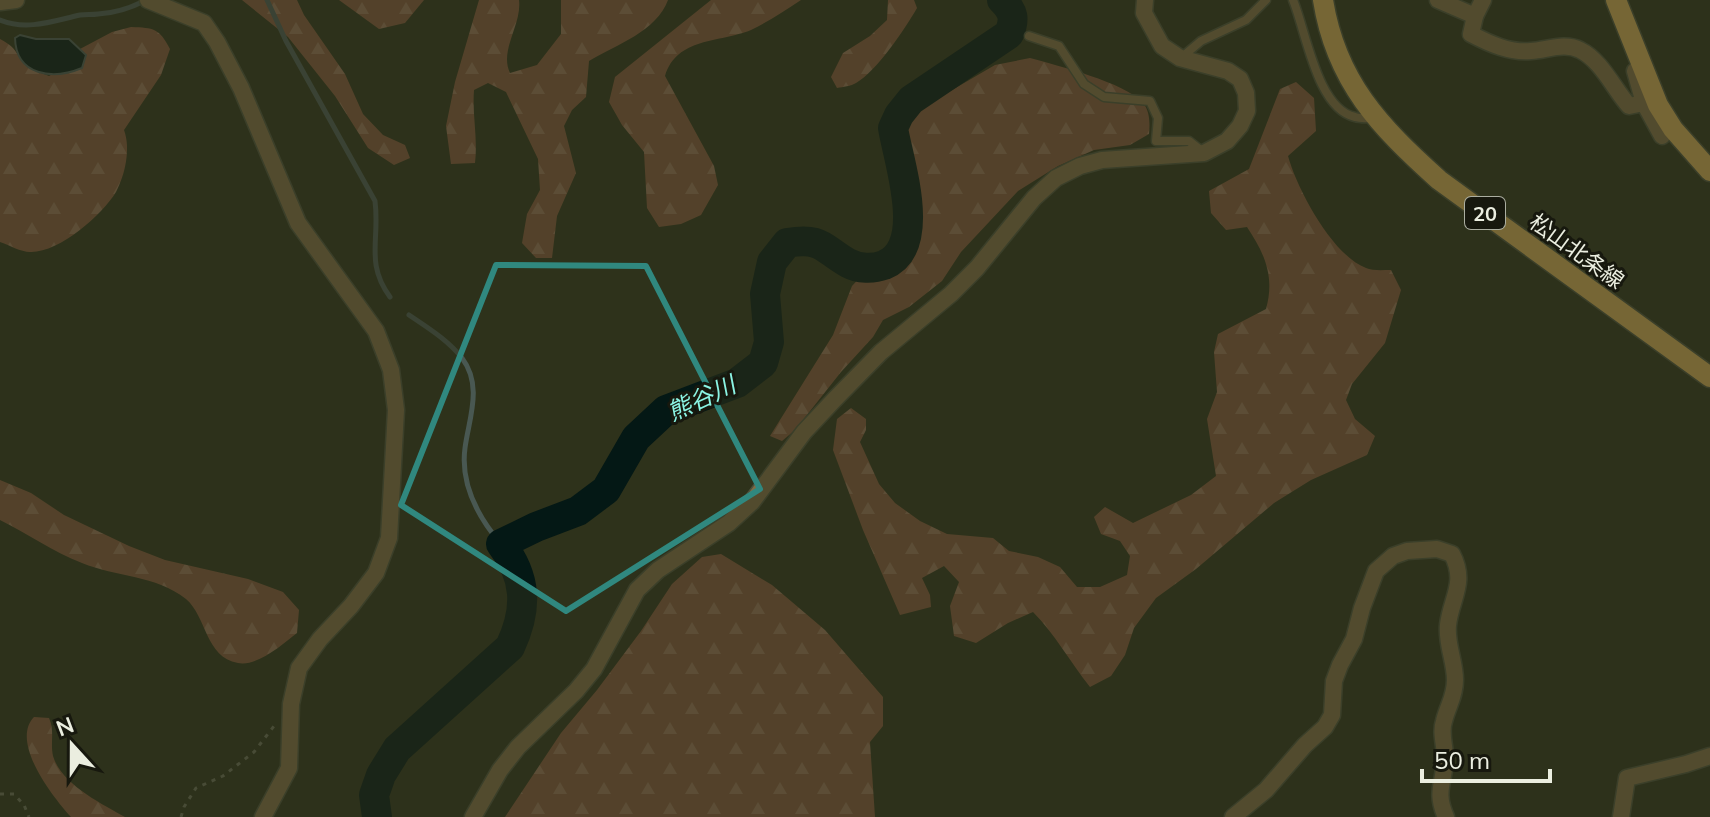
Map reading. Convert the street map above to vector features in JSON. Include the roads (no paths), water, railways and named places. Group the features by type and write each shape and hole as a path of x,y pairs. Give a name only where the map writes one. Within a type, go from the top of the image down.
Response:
{"main road":[{"name":"松山北条線","path":"1323,0 1331,35 1343,66 1374,118 1439,180 1710,375"},
{"path":"1621,6 1658,105 1673,129 1710,171"}],"street":[{"path":"0,2 14,0"},
{"path":"473,817 500,770 518,747 576,691 594,669 637,590 658,570 729,523 752,502 824,410 881,352 951,294 977,268 1034,198 1056,178 1080,166 1102,160 1204,153 1227,141 1240,126 1247,111 1246,93 1240,79 1228,71 1180,58 1162,46 1144,13 1145,0"},
{"path":"1438,0 1478,6 1471,34 1495,46 1528,52 1568,46 1581,50 1598,64 1629,106 1644,103"},
{"path":"155,2 204,23 217,42 241,88 298,223 376,331 391,370 396,410 389,538 376,573 299,668 291,704 289,768 263,817"},
{"path":"1641,66 1635,71 1635,78 1662,136"},
{"path":"1233,817 1266,790 1325,727 1332,715 1337,673 1354,639 1376,571 1393,556 1407,551 1437,549 1452,554 1457,563 1458,576 1458,590 1448,621 1447,636 1455,665 1455,693 1443,722 1445,760 1438,797 1446,817"},
{"path":"1621,817 1627,778 1710,756"}],"lane":[{"path":"1180,58 1201,41 1246,20 1266,0"},
{"path":"1293,0 1313,64 1328,98 1352,117 1374,118"},
{"path":"1029,36 1059,46 1084,84 1104,97 1150,101 1158,118 1156,141 1189,141 1204,153"}],"waterway":[{"path":"0,20 20,25 40,24 117,11 146,0"},
{"path":"267,0 286,41 375,201 376,262 382,285 390,297"},
{"name":"熊谷川","path":"377,817 374,795 381,775 397,749 510,647 520,620 522,594 516,569 501,544 578,511 606,490 636,438 666,410 737,383 763,363 769,342 765,294 772,262 787,243 815,243 848,263 861,267 884,265 898,255 908,222 904,181 893,128 911,100 1009,34 1012,16 1002,0"},
{"path":"409,315 450,346 468,369 473,391 465,448 465,475 478,512 501,544"}]}
